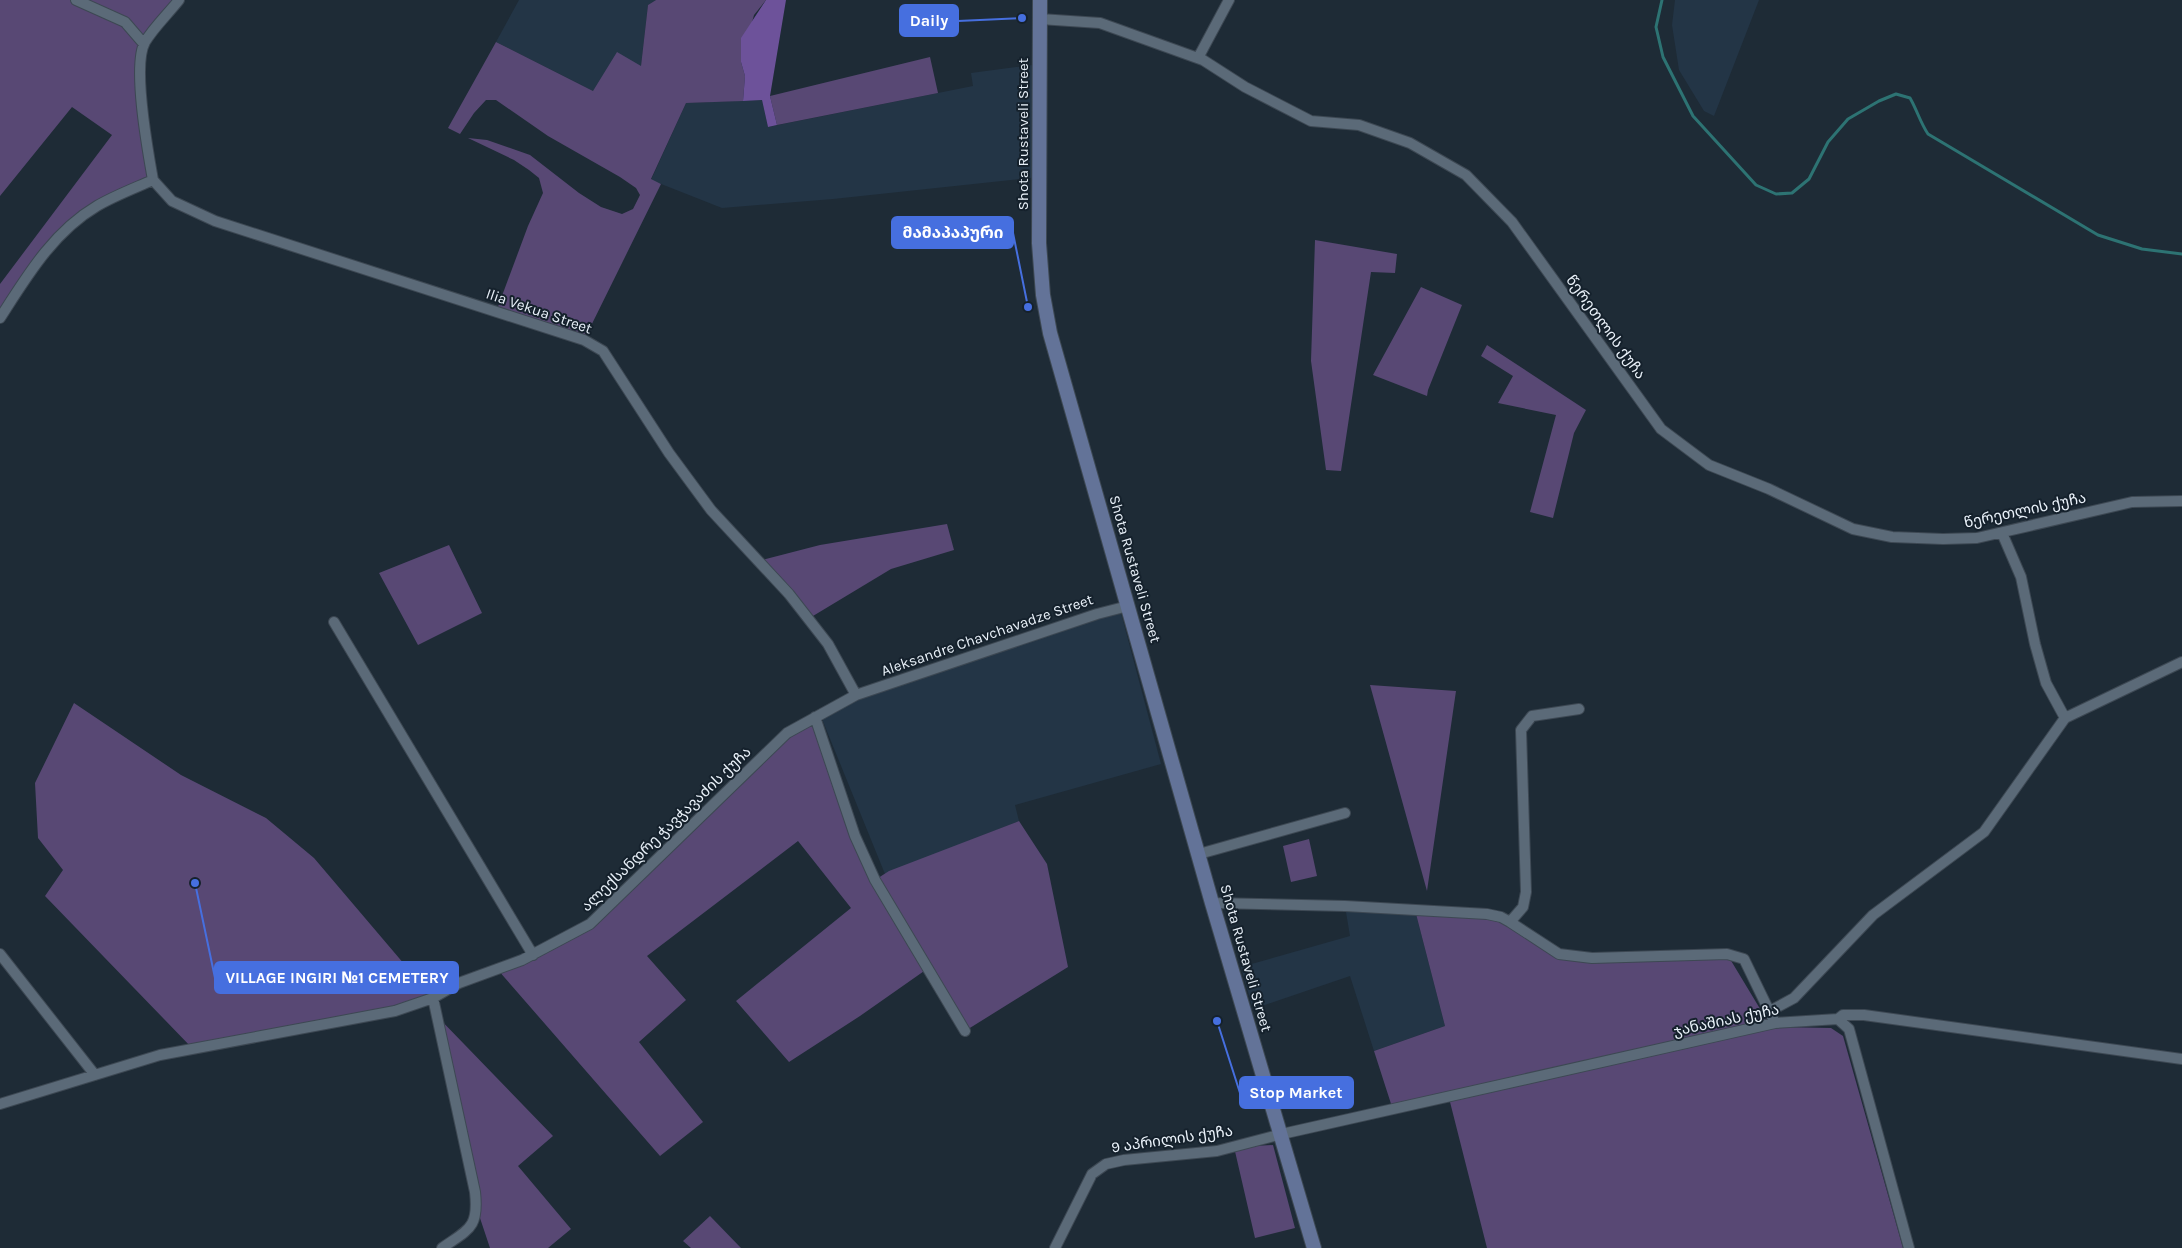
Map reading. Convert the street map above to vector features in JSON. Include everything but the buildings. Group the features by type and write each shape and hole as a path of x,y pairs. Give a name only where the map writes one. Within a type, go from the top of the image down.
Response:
{"main road":[{"name":"Shota Rustaveli Street","path":"1040,0 1039,243 1043,295 1054,347 1212,903 1282,1134 1314,1248"}],"street":[{"path":"76,0 125,22 144,44"},
{"path":"0,318 31,270 61,233 97,206 153,180 144,122 140,73 144,44 179,0"},
{"path":"1198,58 1229,0"},
{"name":"წერეთლის ქუჩა","path":"1040,19 1100,23 1198,58 1245,87 1312,121 1359,126 1410,142 1466,175 1512,222 1661,428 1709,465 1769,489 1853,529 1892,537 1977,538 2132,502 2182,501"},
{"name":"Ilia Vekua Street","path":"153,180 172,201 215,221 584,340 602,351 669,453 711,510 789,594 828,644 856,695"},
{"path":"2002,533 2022,577 2035,644 2046,682 2065,718"},
{"name":"Aleksandre Chavchavadze Street","path":"856,695 1097,614 1128,606"},
{"path":"334,622 533,955"},
{"path":"1770,1011 1794,998 1873,915 1984,832 2065,718 2182,662"},
{"name":"ალექსანდრე ჭავჭავაძის ქუჩა","path":"0,1104 160,1055 395,1011 433,998 459,983 533,955 590,924 787,733 856,695"},
{"path":"1510,922 1523,907 1526,892 1522,730 1532,716 1579,709"},
{"path":"815,716 855,836 875,880 965,1031"},
{"path":"1199,854 1345,813"},
{"path":"1212,903 1345,906 1487,914 1501,917 1554,951 1568,956 1592,958 1727,954 1744,959 1775,1023"},
{"path":"0,954 96,1075"},
{"path":"433,998 475,1192 477,1209 476,1219 469,1228 442,1248"},
{"name":"ჯანაშიას ქუჩა","path":"1282,1134 1775,1023 1838,1019 1844,1015 1864,1015 2182,1059"},
{"path":"1838,1019 1849,1029 1909,1248"},
{"name":"9 აპრილის ქუჩა","path":"1055,1248 1092,1174 1106,1164 1124,1160 1217,1151 1282,1134"}],"shaded area":[{"path":"0,0 179,0 144,44 140,73 153,180 97,206 61,233 0,318 0,284 112,135 72,107 0,196"},
{"path":"519,0 656,0 648,5 641,66 593,91 496,42"},
{"path":"656,0 766,0 754,15 741,62 745,76 743,101 686,103 651,179 661,184 584,340 496,312 528,226 543,193 539,178 529,170 514,160 468,138 487,140 530,155 579,193 601,207 622,214 633,209 640,195 636,188 620,177 548,136 496,100 486,100 474,113 460,134 448,128 496,42 593,91 617,52 641,66 648,5"},
{"path":"766,0 786,0 770,96 777,125 768,127 762,100 743,101 745,76 741,62 741,38"},
{"path":"1675,0 1759,0 1714,116 1704,111 1679,70 1672,25"},
{"path":"930,57 938,93 777,125 770,96"},
{"path":"1040,64 1039,177 833,199 722,208 651,180 686,103 762,100 768,127 973,86 971,73"},
{"path":"1315,240 1397,254 1395,273 1371,272 1341,471 1326,470 1311,361"},
{"path":"1421,287 1462,305 1427,396 1373,375"},
{"path":"1487,345 1586,410 1574,433 1553,518 1530,512 1556,415 1498,403 1513,376 1481,356"},
{"path":"947,524 954,550 891,569 808,619 758,561 820,545"},
{"path":"449,545 482,613 418,645 379,573"},
{"path":"1121,613 1161,764 1015,805 1019,821 885,874 822,719 856,698 1093,619"},
{"path":"1370,685 1456,691 1427,891"},
{"path":"74,703 181,775 266,818 314,858 433,998 193,1049 45,896 63,870 38,838 35,783"},
{"path":"815,717 875,880 889,871 1019,821 1047,864 1068,967 965,1031 927,969 860,1016 789,1062 736,1001 851,908 798,841 647,956 686,1000 639,1042 703,1122 660,1156 498,970 590,924 787,733"},
{"path":"1309,839 1317,876 1291,882 1283,846"},
{"path":"1345,906 1415,910 1445,1026 1374,1051 1350,976 1253,1009 1241,967 1350,936"},
{"path":"1415,910 1487,914 1559,954 1727,954 1771,1027 1831,1028 1843,1036 1903,1248 1487,1248 1449,1098 1393,1110 1374,1051 1445,1026"},
{"path":"434,1013 553,1136 518,1166 571,1229 548,1248 490,1248 477,1209"},
{"path":"1273,1145 1295,1228 1255,1238 1234,1147"},
{"path":"710,1216 741,1248 691,1248 683,1241"}],"waterway":[{"path":"1662,0 1656,27 1663,57 1693,116 1756,185 1776,194 1792,193 1809,179 1828,142 1848,119 1879,101 1896,94 1910,98 1928,134 2098,235 2142,249 2182,254"}],"place":[{"name":"Daily","path":"1022,18"},
{"name":"მამაპაპური","path":"1028,307"},
{"name":"VILLAGE INGIRI №1 CEMETERY","path":"195,883"},
{"name":"Stop Market","path":"1217,1021"}]}
